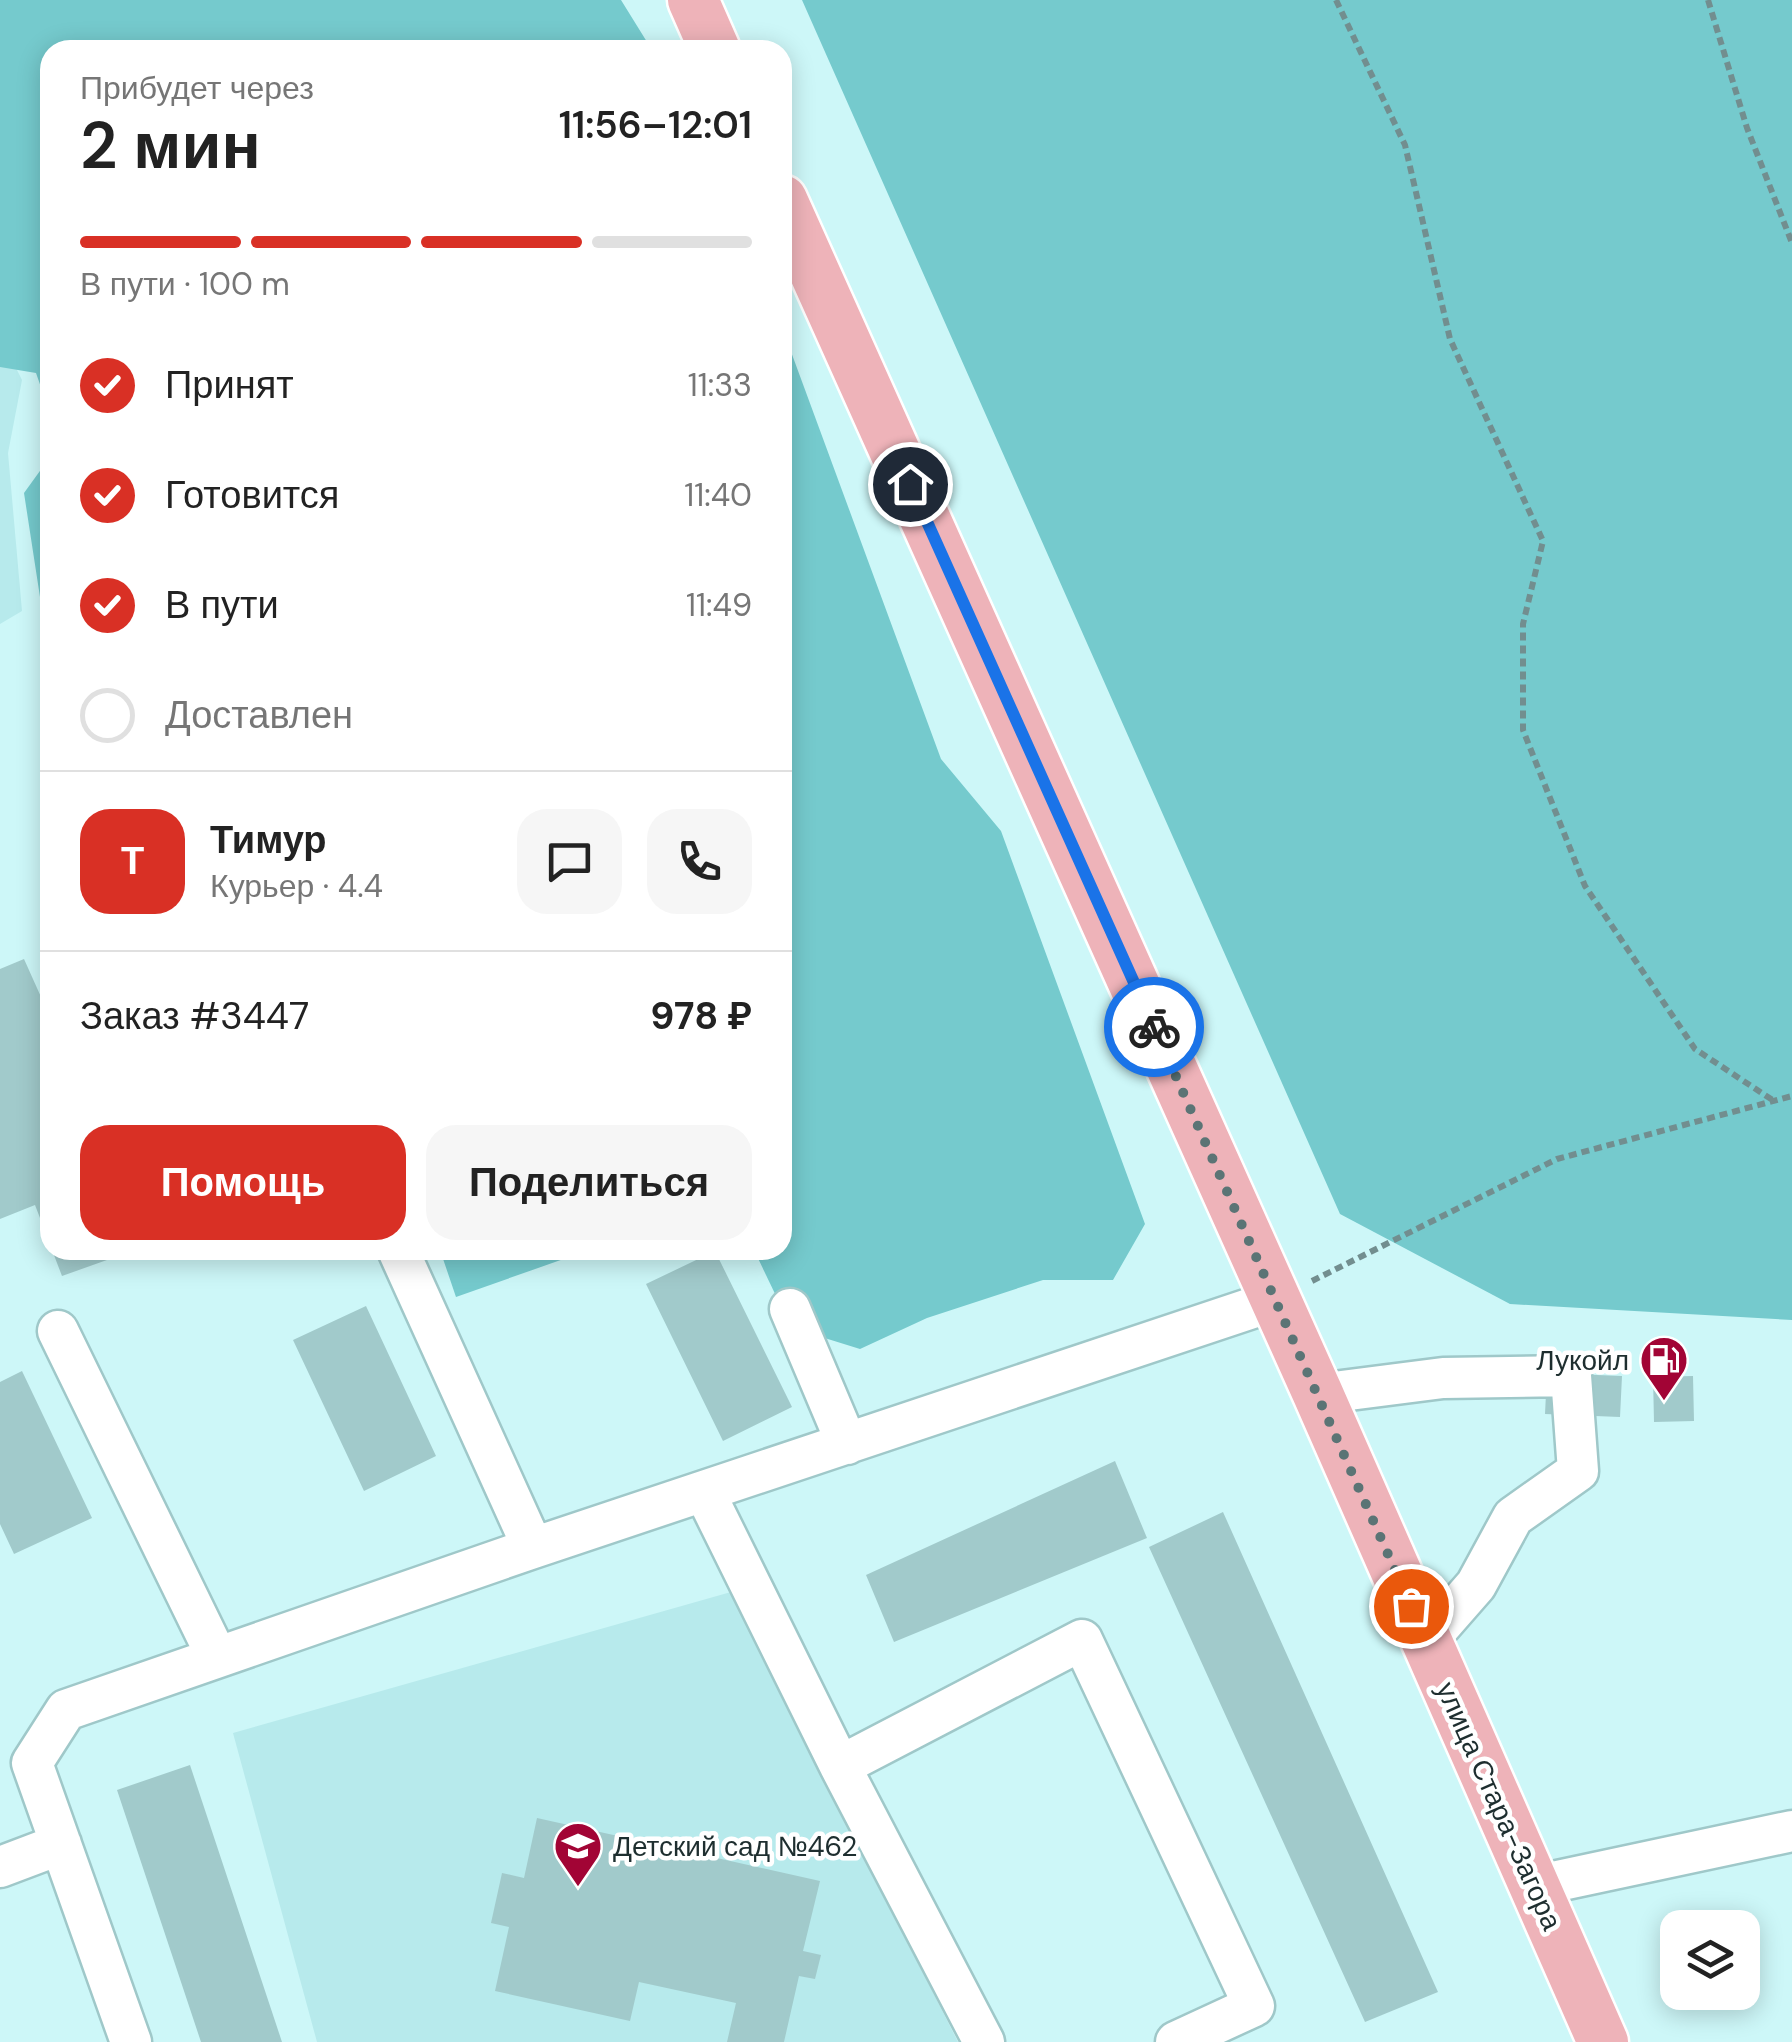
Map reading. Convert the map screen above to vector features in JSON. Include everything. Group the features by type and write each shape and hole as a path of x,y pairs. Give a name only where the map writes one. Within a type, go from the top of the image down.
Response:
{"main road":[{"path":"692,0 710,40"},
{"name":"улица Стара-Загора","path":"792,222 1318,1394 1603,2042"}],"lane":[{"path":"403,1260 533,1548"},
{"path":"130,2042 32,1763 66,1710 533,1548 1276,1300"},
{"path":"790,1309 847,1444"},
{"path":"58,1331 216,1658"},
{"path":"1318,1394 1442,1378 1571,1376 1578,1471 1513,1517 1476,1586 1427,1642"},
{"path":"704,1492 840,1766 984,2042"},
{"path":"840,1766 1082,1640 1254,2006 1176,2042"},
{"path":"1534,1886 1792,1832"},
{"path":"0,1867 62,1844"}],"path":[{"path":"1336,0 1405,146 1450,339 1542,542 1524,624 1523,730 1550,800 1585,886 1694,1049 1774,1101"},
{"path":"1708,0 1747,128 1792,243"},
{"path":"1276,1300 1556,1159 1792,1096"}],"shaded area":[{"path":"0,0 621,0 646,40 40,40 40,384 36,373 0,367"},
{"path":"802,0 1792,0 1792,1320 1510,1304 1340,1214"},
{"path":"792,354 941,759 1001,831 1145,1224 1113,1280 1043,1280 927,1318 860,1349 815,1335 778,1300 759,1260 792,1260"},
{"path":"0,355 10,356 22,380 8,453 22,611 0,624"},
{"path":"40,471 40,597 24,493"},
{"path":"443,1260 561,1260 456,1297"},
{"name":"Детский сад №462","path":"731,1592 958,2042 317,2042 233,1733"}],"building":[{"path":"24,959 40,995 40,1218 35,1205 0,1219 0,969"},
{"path":"56,1260 107,1260 62,1276"},
{"path":"696,1260 719,1260 792,1407 723,1441 646,1284"},
{"path":"366,1306 436,1456 364,1491 293,1340"},
{"path":"22,1371 92,1518 14,1554 0,1524 0,1382"},
{"path":"1547,1373 1622,1376 1620,1417 1545,1414"},
{"path":"1693,1376 1694,1421 1654,1422 1653,1377"},
{"path":"1115,1461 1147,1538 894,1642 866,1575"},
{"path":"1223,1512 1438,1992 1365,2022 1149,1547"},
{"path":"190,1765 282,2042 201,2042 117,1790"},
{"path":"537,1818 820,1881 803,1951 821,1955 815,1979 799,1976 784,2042 727,2042 736,2003 639,1982 630,2021 495,1991 509,1927 491,1923 502,1873 524,1878"}],"way so far":[{"path":"1154,1027 1411,1606"}],"place":[{"name":"Лукойл","path":"1664,1402"},
{"name":"Детский сад №462","path":"578,1888"}],"route":[{"path":"910,484 1154,1027"}]}
